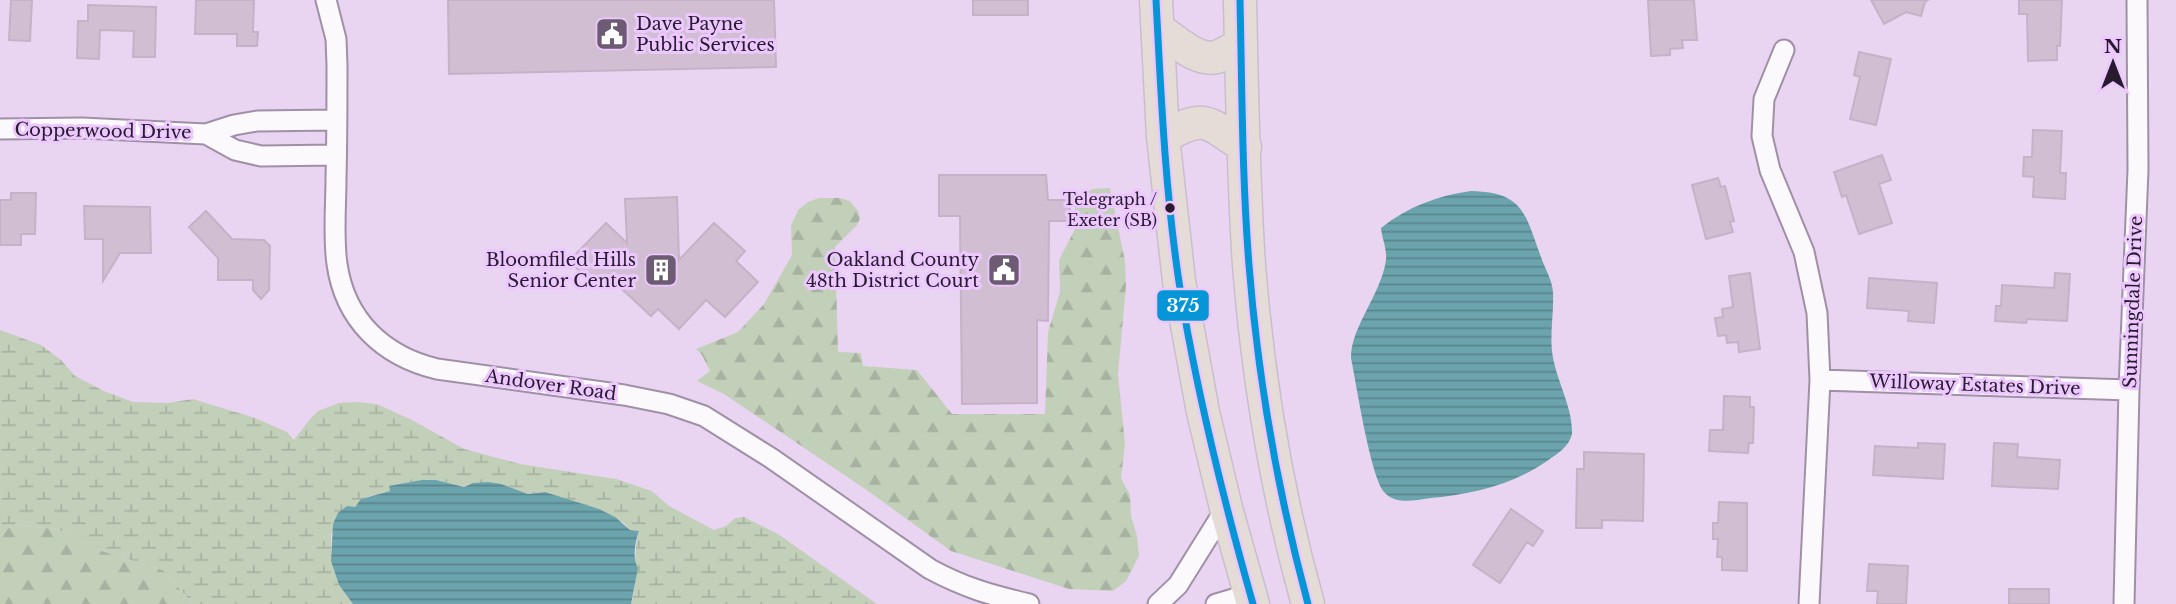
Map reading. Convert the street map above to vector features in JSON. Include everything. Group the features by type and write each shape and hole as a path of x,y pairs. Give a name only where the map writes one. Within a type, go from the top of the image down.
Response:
{"highway":[{"path":"1240,0 1249,265 1263,383 1279,477 1308,604"},
{"path":"1157,14 1196,54 1217,57 1241,44"},
{"path":"1157,14 1163,138 1182,294 1203,412 1252,599"},
{"path":"1163,138 1190,122 1199,121 1208,123 1245,147"}],"street":[{"name":"Andover Road","path":"326,0 336,39 336,246 339,277 346,297 365,328 396,354 417,364 654,400 704,416 771,458 930,569 980,593 1029,604"},
{"name":"Sunningdale Drive","path":"2124,604 2138,170 2137,0"},
{"path":"1784,50 1765,99 1762,136 1770,170 1804,253 1817,313 1821,380 1808,604"},
{"name":"Copperwood Drive","path":"0,129 82,128 206,134 257,121 336,120"},
{"name":"Copperwood Drive","path":"206,134 235,150 261,156 337,155"},
{"name":"Willoway Estates Drive","path":"1821,380 2129,390"},
{"path":"1158,604 1178,585 1226,508"},
{"path":"1216,604 1252,599"}],"green space":[{"path":"1110,188 1125,261 1126,286 1118,374 1125,444 1121,478 1130,495 1139,556 1126,581 1113,591 1069,589 951,551 868,491 724,394 697,381 710,371 696,349 738,332 764,304 792,255 791,226 798,210 819,198 840,198 850,201 860,218 857,225 835,247 838,352 861,353 863,366 917,370 952,414 1045,414 1048,332 1060,292 1059,260 1075,229 1075,200 1092,189"},
{"path":"0,330 41,345 61,360 75,376 133,402 168,403 193,399 255,418 287,432 294,440 318,411 339,403 377,404 464,449 520,464 616,479 652,491 669,506 714,530 726,526 735,518 744,517 778,534 877,604 631,604 639,531 630,530 624,523 545,492 528,494 501,484 469,484 464,487 436,480 366,497 351,508 331,534 331,561 339,585 353,604 193,604 163,570 99,550 57,529 12,525 0,536"},
{"path":"12,525 57,529 99,550 163,570 193,604 0,604 0,536"}],"shaded area":[{"path":"1471,191 1489,192 1512,201 1520,208 1531,229 1552,287 1552,351 1570,413 1572,434 1555,456 1506,482 1446,496 1395,499 1385,493 1374,470 1351,358 1356,334 1378,286 1386,260 1381,228 1424,203"},
{"path":"436,480 464,487 488,482 528,494 545,492 599,509 615,517 630,530 639,531 635,550 638,568 631,604 353,604 339,585 331,561 333,524 338,513 347,506 355,507 361,499 390,491 389,486"}],"building":[{"path":"11,0 32,0 30,41 9,40"},
{"path":"196,0 254,0 253,32 258,32 257,46 237,46 237,34 195,34"},
{"name":"Dave Payne Public Services","path":"448,0 774,0 776,67 449,74"},
{"path":"973,0 1028,0 1028,15 973,15"},
{"path":"1648,0 1694,0 1697,40 1682,40 1683,48 1670,49 1670,55 1651,56"},
{"path":"1871,0 1928,0 1921,16 1906,12 1884,24"},
{"path":"2019,0 2062,0 2057,60 2028,61 2027,14 2019,14"},
{"path":"88,5 156,7 155,57 133,57 134,31 100,30 99,59 77,58 78,21 88,21"},
{"path":"1859,52 1891,59 1876,125 1850,119 1860,77 1854,75"},
{"path":"2033,130 2062,131 2060,173 2066,173 2065,199 2033,197 2034,177 2023,176 2024,157 2032,157"},
{"path":"1882,155 1891,180 1879,184 1892,223 1859,234 1846,195 1842,197 1834,172"},
{"name":"Oakland County 48th District Court","path":"939,175 1046,175 1048,200 1069,200 1071,221 1049,221 1048,321 1037,320 1037,403 962,404 960,216 939,216"},
{"path":"1718,178 1721,187 1725,186 1734,221 1730,222 1733,232 1706,239 1692,185"},
{"path":"11,193 36,193 35,234 21,234 21,245 0,245 0,200 11,200"},
{"name":"Bloomfiled Hills Senior Center","path":"677,197 679,260 714,223 745,251 736,261 758,282 725,317 706,300 679,329 658,309 651,316 610,278 599,289 569,261 606,223 627,243 625,199"},
{"path":"84,206 150,207 151,253 120,253 103,281 103,239 85,239"},
{"path":"206,211 232,239 264,240 270,246 269,290 261,299 253,290 253,280 218,280 218,258 189,227"},
{"path":"1750,273 1760,349 1739,352 1738,342 1727,343 1726,335 1718,336 1715,318 1723,317 1722,309 1733,307 1729,276"},
{"path":"2055,273 2070,274 2067,321 1995,321 1996,306 2001,306 2002,285 2054,288"},
{"path":"1869,278 1937,283 1934,323 1908,321 1909,311 1867,308"},
{"path":"1724,396 1750,397 1750,407 1754,407 1753,443 1749,443 1748,453 1709,451 1710,430 1723,430"},
{"path":"1918,443 1945,444 1943,479 1873,475 1875,446 1918,448"},
{"path":"1994,443 2018,444 2017,457 2060,460 2058,489 1992,486"},
{"path":"1584,452 1644,454 1643,521 1602,520 1602,528 1576,528 1577,469 1584,469"},
{"path":"1719,502 1747,503 1747,571 1722,570 1722,557 1717,557 1718,539 1713,539 1713,523 1718,523"},
{"path":"1511,509 1543,531 1533,546 1527,542 1500,583 1473,565"},
{"path":"1869,564 1908,566 1906,604 1877,604 1878,591 1867,591"},
{"path":"2009,589 2049,589 2049,604 2009,604"}],"transit line":[{"name":"375","path":"1156,0 1167,177 1179,282 1211,444 1253,604"},
{"name":"375","path":"1240,0 1245,199 1253,308 1271,436 1287,520 1308,604"}],"place":[{"name":"Dave Payne Public Services","path":"612,34"},
{"name":"Telegraph / Exeter (SB)","path":"1170,208"},
{"name":"Bloomfiled Hills Senior Center","path":"661,270"},
{"name":"Oakland County 48th District Court","path":"1004,270"}]}
